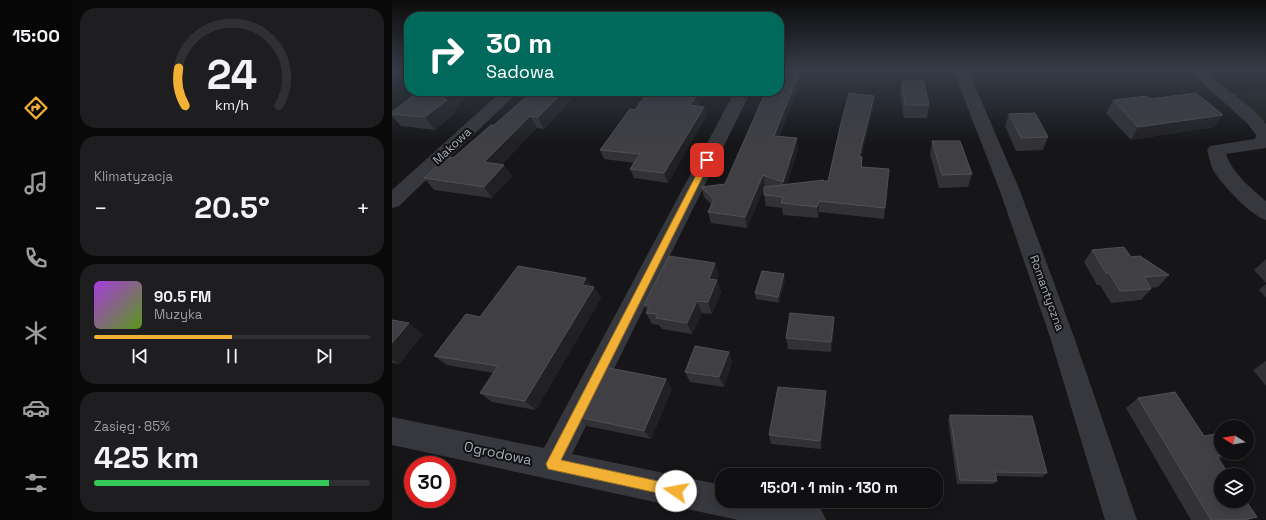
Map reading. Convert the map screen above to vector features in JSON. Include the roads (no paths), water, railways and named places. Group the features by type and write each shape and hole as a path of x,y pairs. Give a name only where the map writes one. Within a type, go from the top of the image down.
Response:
{"street":[{"name":"Romantyczna","path":"970,94 1010,191 1062,337 1121,520"},
{"path":"1224,94 1253,119 1266,136 1260,144 1216,150 1221,167 1238,187 1266,213"},
{"name":"Makowa","path":"392,200 506,96"},
{"path":"552,464 740,96"},
{"name":"Ogrodowa","path":"392,431 715,499"},
{"name":"Ogrodowa","path":"754,508 810,520"}]}
